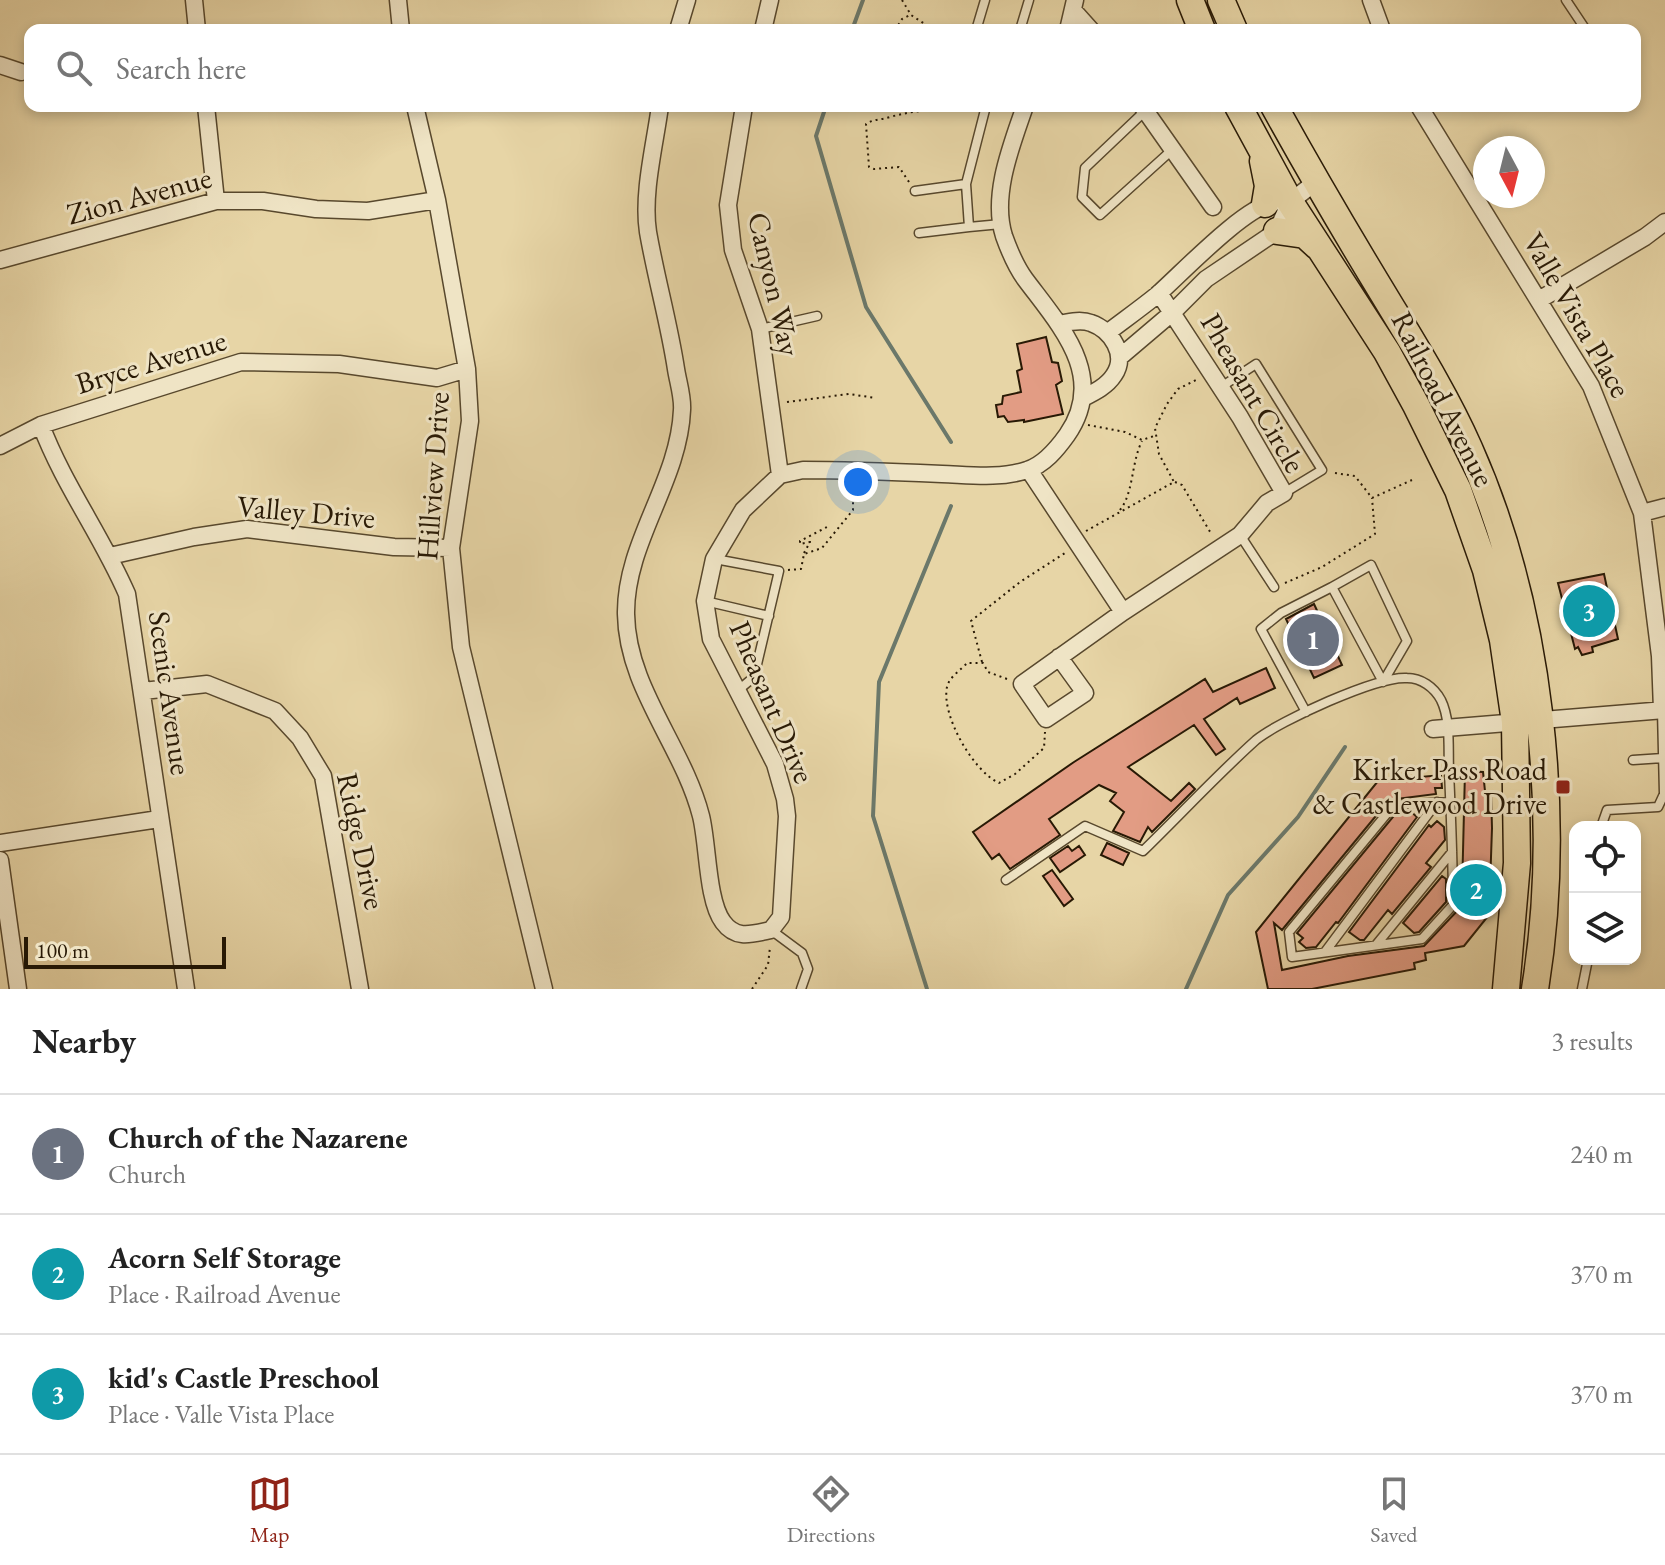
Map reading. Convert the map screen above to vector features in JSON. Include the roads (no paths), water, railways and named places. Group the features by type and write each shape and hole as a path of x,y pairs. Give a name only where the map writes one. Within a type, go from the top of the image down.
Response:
{"highway":[{"path":"1190,0 1200,24"},
{"path":"1221,0 1231,24"},
{"name":"Railroad Avenue","path":"1277,112 1438,385 1469,447 1494,509 1518,591 1532,658 1506,989"},
{"name":"Railroad Avenue","path":"1243,115 1277,203 1322,250 1387,352 1439,448 1458,490 1486,570 1528,722 1546,884 1535,989"},
{"path":"1277,231 1305,235 1322,250"}],"street":[{"path":"194,0 196,24"},
{"path":"398,0 400,24"},
{"path":"680,24 687,0"},
{"path":"764,24 770,0"},
{"path":"1371,0 1380,24"},
{"path":"1075,6 1087,24"},
{"path":"0,65 21,72"},
{"path":"207,112 216,201"},
{"name":"Hillview Drive","path":"416,112 437,200 467,369 470,421 451,548 461,647 544,989"},
{"path":"659,112 647,203 647,230 665,304 683,409 676,448 632,565 626,613 631,654 642,687 695,792 711,887 720,919 739,936 771,930"},
{"name":"Canyon Way","path":"743,112 728,205 733,250 760,329 780,475"},
{"path":"780,475 803,470 996,475 1029,470 1055,452 1075,421 1083,398 1080,366 1071,341 1023,277 1004,235 1000,205 1009,152 1023,112"},
{"path":"1147,112 1213,207"},
{"name":"Valle Vista Place","path":"1423,112 1591,386 1642,513 1660,656 1663,710"},
{"path":"1107,333 1159,293 1194,258 1277,203 1317,181"},
{"name":"Zion Avenue","path":"0,260 216,201 263,201 316,209 368,211 437,200"},
{"path":"1120,357 1206,279 1277,231 1277,203"},
{"path":"1539,300 1665,222"},
{"name":"Pheasant Circle","path":"1059,657 1085,693 1046,719 1022,684 1059,657 1123,612 1240,535 1267,503 1284,493 1211,371 1159,293"},
{"path":"1059,324 1092,323 1107,333 1120,357 1114,376 1101,389 1083,398"},
{"name":"Bryce Avenue","path":"0,446 41,425 241,362 339,364 437,378 467,369"},
{"name":"Scenic Avenue","path":"41,425 59,470 110,556 127,594 186,989"},
{"path":"1029,470 1123,612"},
{"name":"Pheasant Drive","path":"771,930 781,917 783,902 785,799 775,764 711,639 705,601 714,559 743,510 780,475"},
{"path":"1642,513 1665,507"},
{"name":"Valley Drive","path":"110,556 247,529 394,547 451,548"},
{"name":"Ridge Drive","path":"143,691 207,684 275,711 300,738 323,776 360,989"},
{"path":"1440,728 1663,710"},
{"path":"0,843 159,819"},
{"path":"0,860 5,948 18,989"}],"lane":[{"path":"978,24 985,0"},
{"path":"1022,24 1029,0"},
{"path":"1566,0 1582,24"},
{"path":"969,227 966,184 983,112"},
{"path":"1140,112 1085,168 1082,197 1100,215 1172,150"},
{"path":"915,191 966,184"},
{"path":"919,233 1002,224"},
{"path":"760,329 817,316"},
{"path":"1221,387 1256,364 1322,470 1284,493"},
{"path":"1240,535 1274,587"},
{"path":"714,559 779,571 754,677 736,692"},
{"path":"1306,712 1261,629 1281,613 1371,565 1407,641 1383,682"},
{"path":"1332,587 1383,682"},
{"path":"705,601 769,616"},
{"path":"1006,880 1085,826 1143,851 1258,738 1306,712 1383,682 1407,677 1430,685 1445,711 1440,728 1450,802 1453,905 1422,939 1292,957 1289,932 1394,805 1450,802"},
{"path":"1603,821 1607,810 1658,807 1664,794 1663,710"},
{"path":"1633,760 1663,758"},
{"path":"1324,953 1437,802"},
{"path":"1376,945 1452,851"},
{"path":"771,930 802,953 808,969 801,989"},
{"path":"1582,989 1587,965"}],"waterway":[{"path":"854,24 863,0"},
{"path":"824,112 816,136 866,307 951,442"},
{"path":"927,989 873,816 879,682 951,506"},
{"path":"1186,989 1228,895 1298,817 1345,747"}],"place":[{"name":"kid's Castle Preschool","path":"1589,611"},
{"name":"Church of the Nazarene","path":"1313,640"},
{"name":"Kirker Pass Road & Castlewood Drive","path":"1563,787"},
{"name":"Acorn Self Storage","path":"1476,890"}]}
